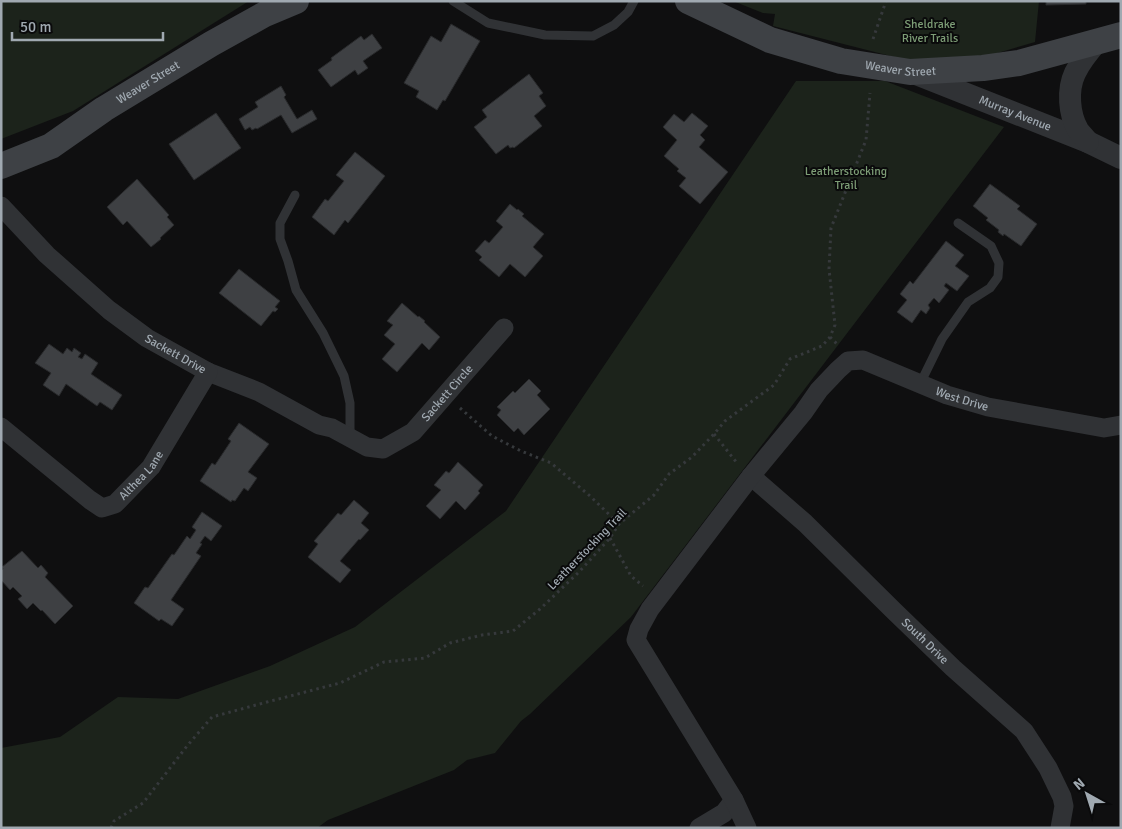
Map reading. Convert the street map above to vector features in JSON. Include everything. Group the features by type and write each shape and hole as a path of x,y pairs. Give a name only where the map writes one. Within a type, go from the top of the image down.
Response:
{"main road":[{"name":"Weaver Street","path":"1,166 51,146 104,109 211,44 265,14 296,1"},
{"name":"Weaver Street","path":"688,1 770,40 840,61 910,72 983,68 1018,63 1109,38"}],"street":[{"path":"1088,142 1078,129 1072,115 1070,96 1074,74 1085,56 1109,38"},
{"name":"Murray Avenue","path":"910,72 1088,142 1118,159"},
{"name":"Sackett Drive","path":"1,206 47,255 109,310 147,338 208,372 259,392 320,425 332,428 367,447 383,449"},
{"name":"Sackett Circle","path":"383,449 413,432 504,328"},
{"name":"West Drive","path":"751,476 803,413 819,390 848,361 863,360 947,395 988,407 1104,428 1121,425"},
{"name":"Althea Lane","path":"1,427 102,508 115,504 151,468 208,372"},
{"path":"747,828 734,800 636,640 639,629 657,599 751,476"},
{"name":"South Drive","path":"751,476 805,524 926,642 1024,731 1048,768 1062,797 1064,806 1060,828"},
{"path":"699,828 724,813 734,800"}],"lane":[{"path":"453,1 488,23 545,35 593,36 614,25 628,12 634,1"},
{"path":"295,195 280,223 280,240 296,290 323,333 344,376 350,403 350,438"},
{"path":"920,384 942,338 968,302 990,288 998,277 999,262 991,246 958,223"}],"path":[{"path":"873,39 886,1"},
{"name":"Leatherstocking Trail","path":"111,828 114,821 143,803 212,717 340,683 384,662 425,658 450,643 482,635 513,631 540,609 579,572 610,538 619,524 654,495 669,474 692,457 725,421 774,385 790,359 822,346 830,337 835,325 829,269 832,228 866,140 870,93"},
{"path":"446,394 463,412 492,436 521,451 551,463 619,524"},
{"path":"714,434 737,463 751,476"},
{"path":"610,538 631,576 657,599"}],"green space":[{"path":"1,1 249,1 73,111 1,139"},
{"name":"Sheldrake River Trails","path":"733,1 1039,1 1035,42 984,57 910,61 773,26 775,14 763,13"},
{"name":"Leatherstocking Trail","path":"796,81 885,81 1004,127 631,617 521,721 495,753 467,760 454,770 328,820 317,828 1,828 1,748 60,737 118,697 178,699 270,666 355,627 506,511"}],"building":[{"path":"1046,1 1086,1 1086,4 1046,5"},
{"path":"451,24 480,41 445,101 443,100 437,110 416,97 419,91 404,83 431,36 441,42"},
{"path":"372,34 382,48 363,61 368,68 358,75 355,70 331,87 318,70 361,36 364,40"},
{"path":"529,74 543,93 539,96 546,106 534,116 542,126 514,148 510,148 508,145 496,154 474,127 487,117 482,110"},
{"path":"281,86 286,95 284,97 297,119 312,110 317,119 292,133 281,115 257,129 252,130 250,127 245,130 239,119 258,107 255,102"},
{"path":"216,113 241,148 194,180 169,144"},
{"path":"692,113 708,126 700,135 705,140 699,147 728,172 700,204 679,186 686,178 664,156 677,140 663,127 674,114 684,122"},
{"path":"355,152 385,176 348,223 345,220 334,235 312,217 325,199 328,201 344,181 336,175"},
{"path":"137,179 169,215 167,217 174,225 151,247 127,221 123,225 107,207"},
{"path":"990,184 1020,206 1017,209 1037,224 1021,246 998,232 999,230 986,220 988,218 973,206"},
{"path":"510,204 524,214 522,216 544,234 533,247 543,256 525,277 510,264 499,277 479,260 482,257 475,251 485,240 489,243 503,227 496,221"},
{"path":"946,241 964,255 955,266 969,276 957,291 946,283 944,286 949,290 939,303 934,298 928,305 930,308 926,314 921,310 912,323 897,312 907,300 900,294 910,281 913,284"},
{"path":"239,269 280,301 275,307 278,309 275,312 273,311 261,326 219,293"},
{"path":"402,303 425,321 440,337 429,350 422,343 397,372 382,359 395,344 384,335 393,325 387,321"},
{"path":"49,344 63,354 67,348 72,352 74,348 81,353 78,357 82,359 85,354 98,363 91,374 122,395 112,410 100,402 97,406 66,384 59,396 43,385 51,373 35,363"},
{"path":"529,379 541,391 537,395 550,409 524,435 518,428 514,432 497,415 501,410 497,407 513,391 515,393"},
{"path":"239,423 269,444 248,472 257,478 248,491 244,488 235,501 232,500 231,502 200,481 212,463 215,465 231,441 228,439"},
{"path":"458,462 483,485 478,491 480,493 465,510 456,501 440,519 426,506 441,490 434,485 446,471 449,473"},
{"path":"354,500 369,513 361,523 369,530 340,561 351,570 340,583 308,557 318,544 314,541 338,513 341,515"},
{"path":"202,512 222,526 211,541 205,536 200,543 202,544 196,553 201,556 171,600 184,609 172,626 161,619 159,621 134,603 145,587 148,588 187,536 190,539 196,530 192,527"},
{"path":"22,551 38,568 41,565 48,573 45,577 73,606 55,624 33,603 27,609 18,599 22,596 13,587 10,590 1,580 2,567"}]}
